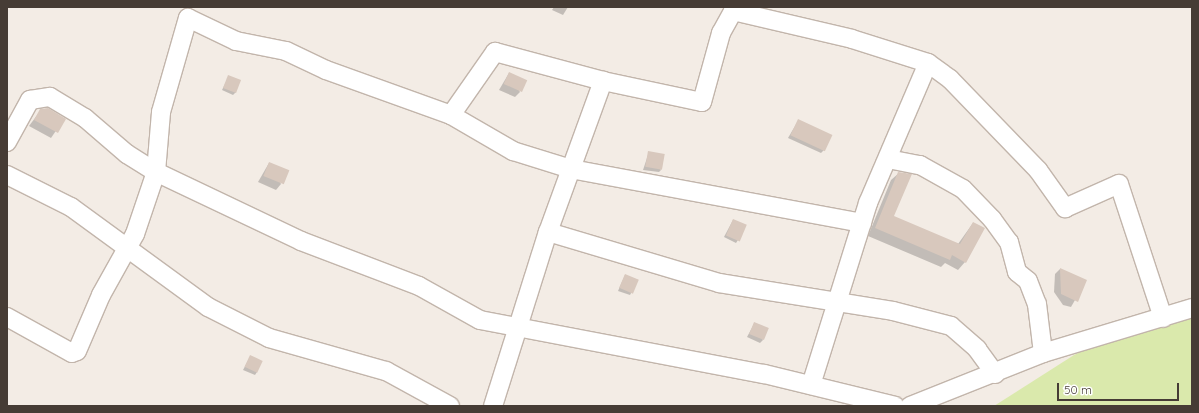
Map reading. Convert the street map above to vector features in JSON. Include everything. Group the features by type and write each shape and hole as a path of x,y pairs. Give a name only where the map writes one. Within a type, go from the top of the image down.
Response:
{"street":[{"path":"451,115 495,52 604,81 702,102 721,33 733,11 852,39 928,63 1008,138 1065,208 1116,185 1122,187 1163,318"},
{"path":"7,316 75,353 125,250 135,234 156,172 161,112 188,18 236,41 286,51 326,70 451,115 513,151 571,169 862,223"},
{"path":"811,385 862,223 928,63"},
{"path":"493,406 515,329 548,232 604,81"},
{"path":"7,142 30,100 50,97 85,118 127,154 156,172 301,241 419,286 480,320 515,329 811,385 895,406"},
{"path":"888,159 920,165 963,189 992,219 1009,242 1017,272 1031,289 1043,353"},
{"path":"7,175 71,208 125,250 208,307 269,338 386,371 450,406"},
{"path":"548,232 680,274 838,302 950,326 977,349 995,374"},
{"path":"910,406 995,374 1043,353 1192,308"}],"green space":[{"path":"1192,298 1192,406 994,406 1074,355"}],"building":[{"path":"509,72 527,80 522,92 504,84"},
{"path":"228,75 241,80 236,93 223,88"},
{"path":"48,108 66,119 58,133 34,120 40,109"},
{"path":"798,119 832,135 825,151 790,135"},
{"path":"648,151 665,154 662,170 645,167"},
{"path":"269,162 289,170 284,184 263,176"},
{"path":"898,172 912,174 894,216 960,244 973,222 985,228 966,263 952,255 950,260 875,228"},
{"path":"733,219 747,225 740,241 726,236"},
{"path":"1060,268 1087,280 1078,302 1061,294"},
{"path":"625,274 639,280 633,294 619,288"},
{"path":"754,322 769,328 764,340 749,334"},
{"path":"250,355 263,361 257,373 245,367"}]}
